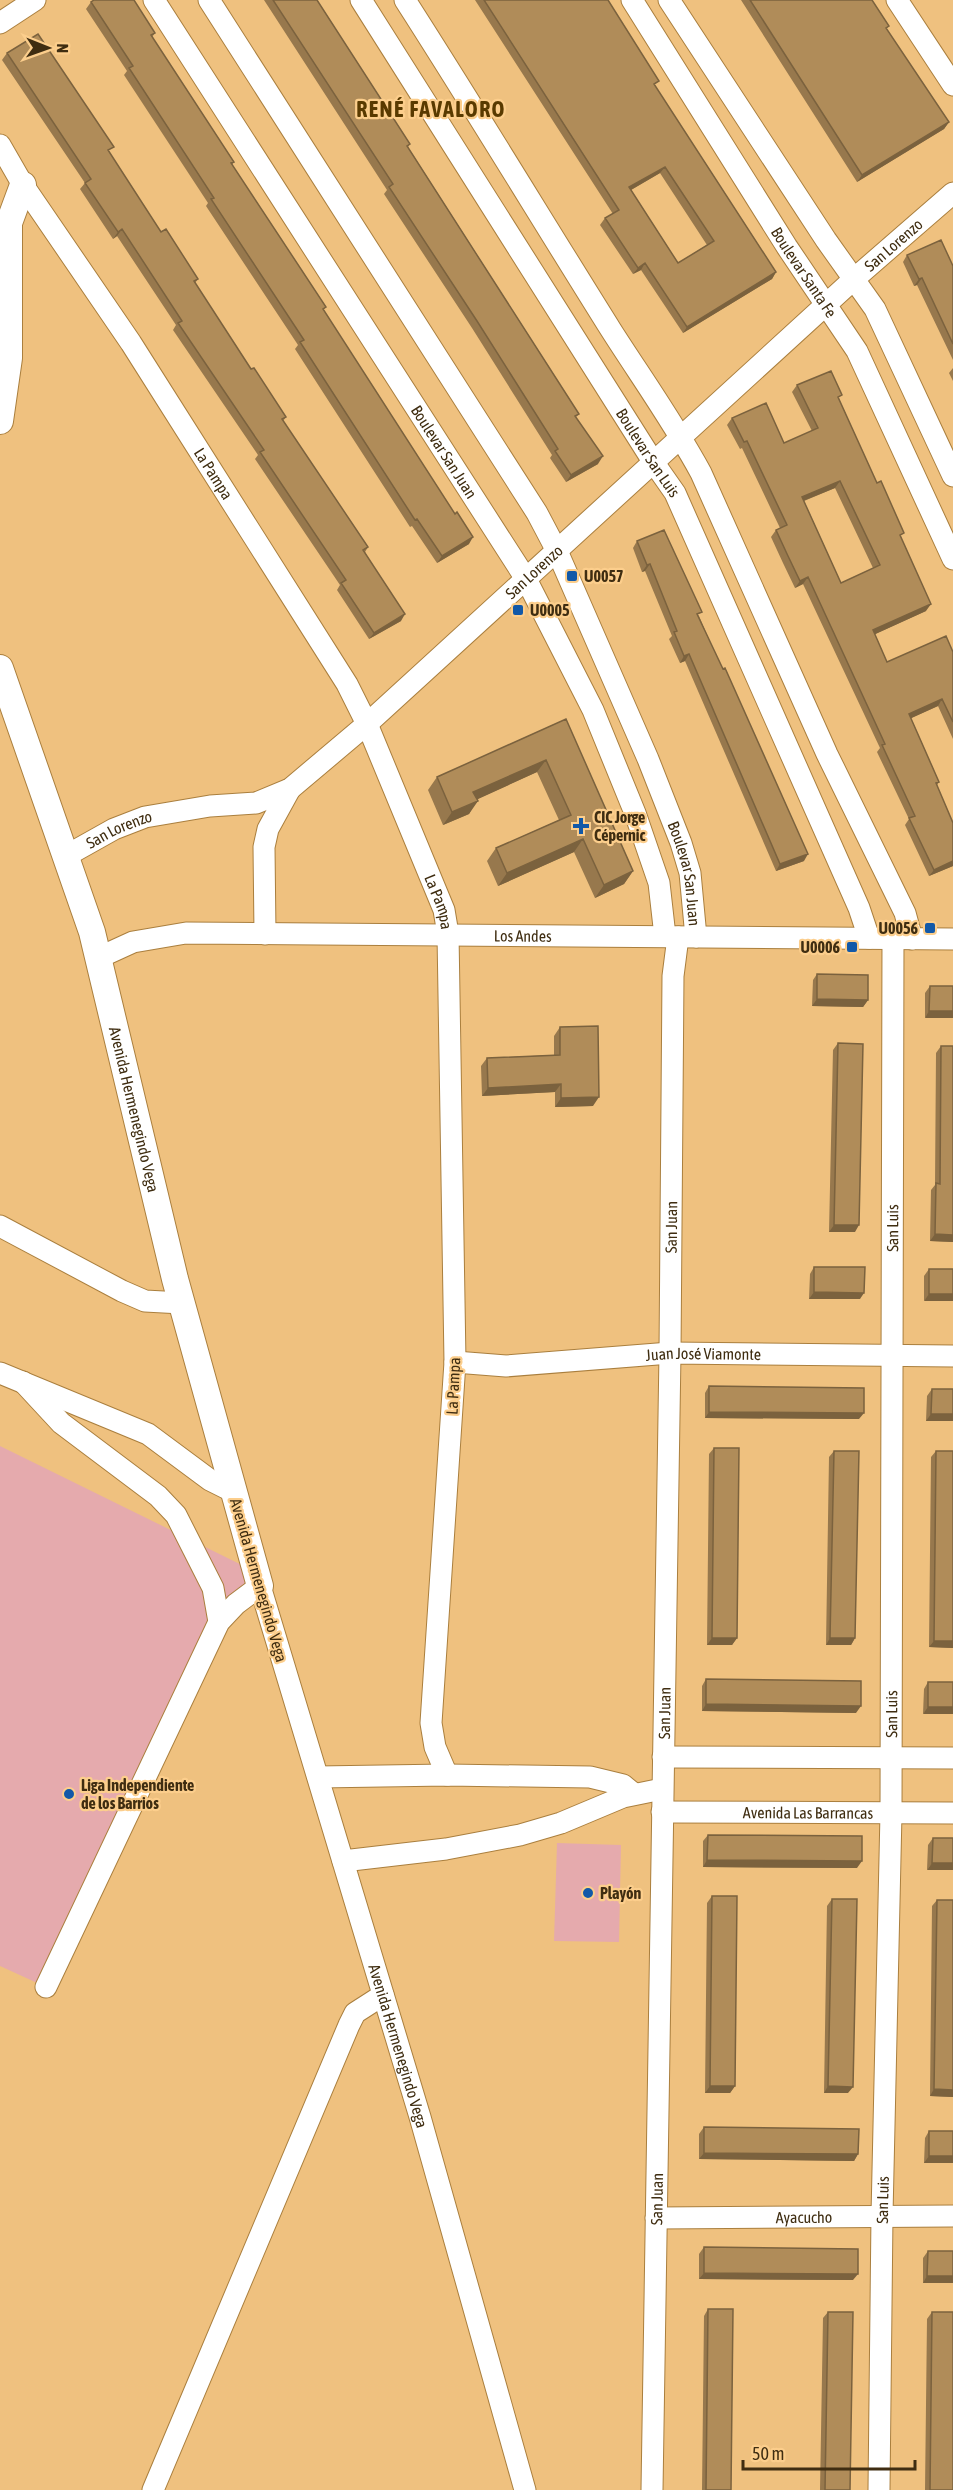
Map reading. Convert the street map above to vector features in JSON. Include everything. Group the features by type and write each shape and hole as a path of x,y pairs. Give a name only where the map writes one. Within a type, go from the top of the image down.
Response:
{"street":[{"path":"0,23 35,0"},
{"name":"Boulevar San Juan","path":"154,0 526,579 593,710 635,813 658,883 680,937"},
{"name":"Boulevar San Juan","path":"209,0 537,513 557,551 648,759 681,843 690,873 680,937"},
{"name":"Boulevar San Luis","path":"361,0 675,493 859,908 869,938"},
{"name":"Boulevar San Luis","path":"405,0 509,163 611,330 682,436 701,472 827,754 905,913 903,938"},
{"name":"Boulevar Santa Fe","path":"632,0 857,351 953,559"},
{"path":"669,0 826,240 875,309 953,476"},
{"path":"897,0 953,85"},
{"name":"La Pampa","path":"0,146 23,185 131,344 347,684 367,724 444,910 448,934 455,1362 431,1723 435,1747 447,1775"},
{"path":"0,421 9,358 9,223 23,185"},
{"name":"San Lorenzo","path":"64,857 114,829 145,817 210,806 256,803 290,789 367,724 854,279 953,193"},
{"name":"Avenida Hermenegindo Vega","path":"0,668 92,932 182,1303 260,1586 344,1861 525,2490"},
{"path":"265,934 264,847 268,829 290,789"},
{"name":"Los Andes","path":"98,958 133,942 186,933 953,939"},
{"name":"San Juan","path":"652,2490 670,1353 673,976 680,937"},
{"name":"San Luis","path":"879,2490 882,2215 891,1813 893,1356 903,938"},
{"path":"0,1226 122,1292 145,1301 182,1303"},
{"name":"Juan José Viamonte","path":"455,1362 506,1366 670,1353 953,1356"},
{"path":"0,1373 148,1434 210,1480 234,1492"},
{"path":"23,1382 61,1423 158,1496 176,1515 213,1588 219,1622"},
{"path":"46,1987 219,1622 236,1604 260,1586"},
{"path":"663,1756 953,1758"},
{"path":"318,1777 447,1775 590,1777 623,1785 634,1794"},
{"path":"344,1861 446,1849 520,1835 561,1822 602,1804 634,1794 662,1789"},
{"name":"Avenida Las Barrancas","path":"662,1812 953,1814"},
{"path":"153,2490 349,2025 355,2013 383,1995"},
{"name":"Ayacucho","path":"656,2218 953,2216"}],"shaded area":[{"name":"Liga Independiente de los Barrios","path":"0,1446 256,1572 236,1604 46,1987 0,1966"},
{"name":"Playón","path":"557,1843 621,1845 619,1942 554,1941"}],"building":[{"path":"94,0 134,0 155,33 151,35 234,162 231,163 326,307 323,309 455,514 457,512 473,537 442,556 417,519 415,520 300,342 304,340 211,199 214,198 129,68 133,66 91,2"},
{"path":"273,0 317,0 410,144 407,146 579,414 575,416 603,456 571,475 555,451 558,449 389,187 393,184"},
{"path":"484,0 608,0 659,81 654,84 776,272 687,327 645,263 638,268 605,218 619,210","holes":["665,167 714,241 678,263 629,187"]},
{"path":"750,0 872,0 889,26 886,28 949,122 862,175"},
{"path":"38,34 114,147 108,150 161,232 166,229 198,279 194,281 251,369 254,368 286,417 282,419 368,547 363,550 405,614 374,633 341,583 346,580 260,452 264,450 178,323 182,321 122,229 118,232 85,183 91,179 7,53"},
{"path":"941,240 953,266 953,344 922,278 919,279 907,255"},
{"path":"831,371 842,395 838,397 877,483 881,481 904,533 900,535 931,604 873,630 887,662 946,636 953,652 953,722 942,699 909,714 939,782 936,783 953,823 953,861 934,870 909,818 915,816 882,745 885,744 808,577 800,581 788,556 776,530 787,525 747,441 744,442 732,418 766,403 784,443 818,428 797,385","holes":["840,481 880,565 841,583 802,497"]},
{"path":"664,530 702,612 697,614 723,669 725,668 808,854 780,864 689,654 684,656 674,632 677,631 650,564 647,565 637,541"},
{"path":"566,719 633,871 604,885 583,839 507,873 496,848 571,815 546,760 473,792 478,801 452,812 437,777"},
{"path":"817,974 868,975 868,1000 817,999"},
{"path":"930,986 953,986 953,1011 929,1011"},
{"path":"598,1026 599,1097 561,1098 561,1084 488,1088 487,1058 560,1055 560,1027"},
{"path":"838,1043 863,1044 859,1225 834,1225"},
{"path":"941,1046 953,1046 953,1235 935,1234 936,1183 940,1184"},
{"path":"814,1267 865,1267 864,1293 814,1292"},
{"path":"929,1269 953,1269 953,1294 929,1294"},
{"path":"709,1386 864,1388 864,1413 709,1412"},
{"path":"932,1389 953,1389 953,1414 931,1414"},
{"path":"714,1448 739,1448 737,1638 712,1638"},
{"path":"834,1451 859,1451 855,1638 830,1638"},
{"path":"936,1451 953,1451 953,1641 934,1641"},
{"path":"706,1679 861,1681 861,1706 706,1704"},
{"path":"928,1682 953,1682 953,1707 928,1707"},
{"path":"708,1835 862,1836 862,1861 707,1860"},
{"path":"933,1838 953,1838 953,1863 932,1863"},
{"path":"712,1896 737,1896 735,2086 710,2086"},
{"path":"832,1899 857,1899 853,2087 828,2086"},
{"path":"937,1900 953,1900 953,2090 934,2089"},
{"path":"704,2127 859,2129 858,2154 704,2153"},
{"path":"929,2131 953,2131 953,2156 929,2156"},
{"path":"704,2247 858,2249 858,2274 704,2273"},
{"path":"928,2251 953,2251 953,2276 927,2276"},
{"path":"708,2309 733,2309 731,2490 706,2490"},
{"path":"828,2312 853,2312 850,2490 825,2490"},
{"path":"932,2312 953,2312 953,2490 930,2490"}],"place":[{"name":"U0057","path":"572,576"},
{"name":"U0005","path":"518,610"},
{"name":"CIC Jorge Cépernic","path":"581,826"},
{"name":"U0056","path":"930,928"},
{"name":"U0006","path":"852,947"},
{"name":"Liga Independiente de los Barrios","path":"69,1794"},
{"name":"Playón","path":"588,1893"}],"district":[{"name":"RENÉ FAVALORO","path":"431,109"}]}
